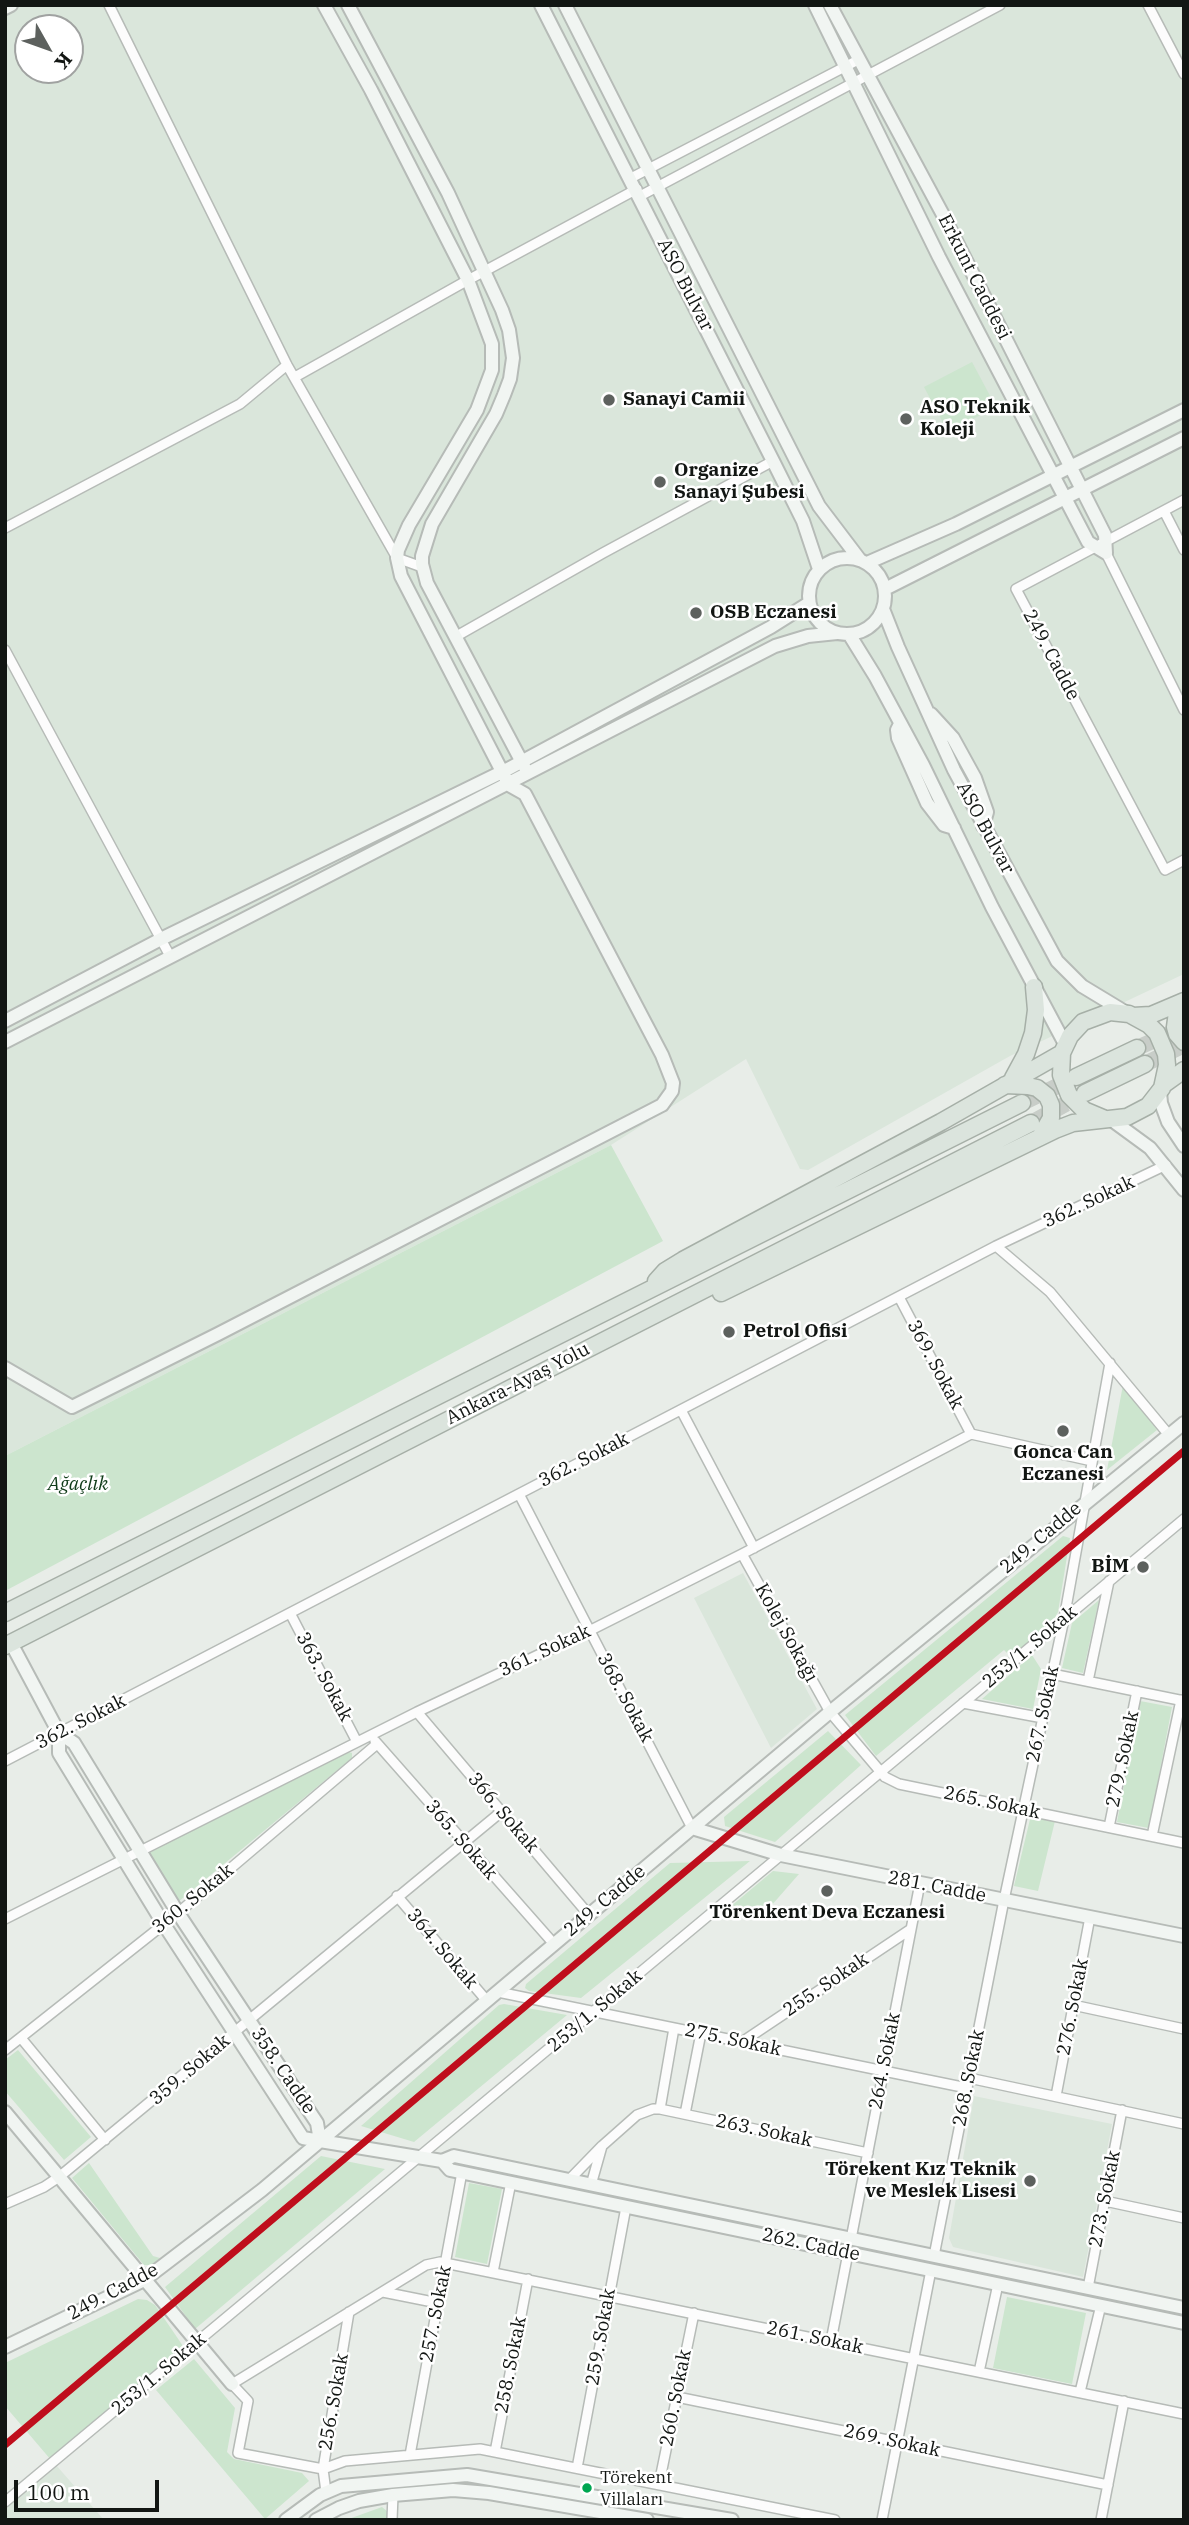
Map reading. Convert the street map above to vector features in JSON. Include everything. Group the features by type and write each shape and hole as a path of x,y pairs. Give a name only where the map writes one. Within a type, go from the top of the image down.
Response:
{"highway":[{"path":"1007,1084 1026,1054 1033,1033 1036,1010 1034,987"},
{"path":"646,1292 664,1271 683,1259 1007,1084 1063,1049 1076,1028 1091,1017 1110,1012 1151,1015 1181,1003"},
{"path":"1181,1003 1175,1027 1184,1042"},
{"path":"1130,1015 1149,1025 1162,1043 1167,1065 1162,1088"},
{"path":"1076,1077 1137,1048"},
{"path":"1063,1049 1061,1074 1069,1095 1084,1110 1106,1118"},
{"path":"1085,1093 1145,1064"},
{"path":"650,1317 678,1313 1073,1123 1127,1117 1138,1113 1184,1070"},
{"path":"1007,1084 1037,1088 1050,1100 1051,1118 1039,1139"},
{"name":"Ankara-Ayaş Yolu","path":"5,1613 1022,1103"},
{"name":"Ankara-Ayaş Yolu","path":"8,1645 1031,1123"}],"street":[{"path":"5,8 11,5"},
{"path":"5,1368 72,1406 218,1334 662,1105 672,1091 673,1083 662,1055 525,793 509,785 408,592 397,558 287,365 109,5"},
{"path":"324,5 468,279 489,331 493,352 492,370 477,410 409,525 397,558"},
{"path":"348,5 448,193 506,318 512,344 512,370 496,414 432,524 422,556 422,567 454,638 528,775 525,793"},
{"name":"ASO Bulvar","path":"541,5 636,187 803,521 819,569"},
{"name":"ASO Bulvar","path":"565,5 819,506 864,561"},
{"path":"295,377 636,187 649,170 852,63 815,5"},
{"name":"Erkunt Caddesi","path":"830,5 852,63 942,213 1105,535 1101,548"},
{"path":"636,187 657,187 1000,5"},
{"path":"1149,5 1184,74"},
{"path":"358,67 375,57"},
{"path":"860,78 939,257 1088,542 1101,548 1184,710"},
{"path":"5,528 240,404 287,365"},
{"path":"864,561 956,524 1184,410"},
{"path":"885,589 1184,438"},
{"path":"454,638 773,461"},
{"name":"249. Cadde","path":"1184,500 1101,548 1016,589 1165,870 1184,860"},
{"path":"1164,511 1184,550"},
{"path":"5,1042 775,646 808,636 843,633 870,626 883,609 885,589 875,570 864,561 845,557 831,561 819,569 810,585 809,603 819,623 843,633"},
{"path":"397,558 422,567"},
{"path":"5,1021 161,939 522,762 771,628 809,603"},
{"name":"ASO Bulvar","path":"883,609 928,712 983,825 1057,961 1082,986 1130,1015"},
{"name":"ASO Bulvar","path":"843,633 901,724 1063,1049"},
{"path":"5,650 170,956"},
{"path":"1162,1088 1161,1103 1168,1122 1184,1146"},
{"path":"1106,1118 1150,1148 1184,1190"},
{"name":"362. Sokak","path":"5,1761 996,1246 1166,1165"},
{"path":"996,1246 1050,1292 1169,1435"},
{"name":"369. Sokak","path":"899,1297 971,1434"},
{"name":"267. Sokak","path":"1004,1900 1064,1619 1110,1363"},
{"path":"681,1410 754,1548"},
{"name":"249. Cadde","path":"5,2347 144,2280 262,2190 830,1712 1184,1423"},
{"path":"971,1434 1092,1461"},
{"name":"361. Sokak","path":"5,1919 370,1735 754,1548 971,1434"},
{"name":"368. Sokak","path":"519,1494 692,1828"},
{"name":"253/1. Sokak","path":"5,2502 1184,1519"},
{"name":"Kolej Sokağı","path":"742,1554 830,1712"},
{"path":"1087,1681 1109,1581"},
{"name":"363. Sokak","path":"290,1613 357,1742"},
{"name":"358. Cadde","path":"8,1645 59,1733 74,1743 178,1913 317,2123 320,2141 303,2138 163,1923 59,1753 59,1733"},
{"path":"1052,1674 1182,1700 1152,1836"},
{"name":"279. Sokak","path":"1109,1827 1137,1691"},
{"path":"963,1703 1043,1718"},
{"name":"366. Sokak","path":"417,1712 589,1915"},
{"name":"265. Sokak","path":"830,1712 880,1773 899,1784 1184,1843"},
{"name":"365. Sokak","path":"370,1735 554,1944"},
{"name":"360. Sokak","path":"6,2046 20,2038 178,1913 377,1744"},
{"name":"359. Sokak","path":"5,2204 59,2178 397,1896 502,1812"},
{"name":"281. Cadde","path":"692,1828 781,1855 1184,1936"},
{"name":"264. Sokak","path":"851,2239 920,1883"},
{"name":"364. Sokak","path":"397,1896 487,2001"},
{"name":"268. Sokak","path":"934,2256 1004,1900"},
{"name":"276. Sokak","path":"1056,2096 1090,1917"},
{"name":"255. Sokak","path":"742,2042 911,1929"},
{"name":"275. Sokak","path":"498,1992 967,2088"},
{"path":"1073,2005 1184,2029"},
{"path":"569,2180 637,2115 660,2109 674,2028"},
{"path":"685,2114 701,2033"},
{"path":"20,2038 105,2140"},
{"path":"970,2078 1184,2124"},
{"name":"263. Sokak","path":"660,2109 868,2153"},
{"name":"273. Sokak","path":"1088,2288 1122,2110"},
{"path":"5,2112 196,2343 248,2401 238,2453 323,2469 345,2461 474,2449 835,2520"},
{"name":"262. Cadde","path":"320,2141 442,2161 454,2156 1184,2308"},
{"path":"591,2185 602,2146"},
{"name":"262. Cadde","path":"442,2161 450,2170 1184,2323"},
{"name":"257. Sokak","path":"410,2455 462,2172"},
{"path":"493,2272 511,2182"},
{"path":"1105,2201 1184,2218"},
{"name":"259. Sokak","path":"577,2468 626,2207"},
{"path":"831,2341 848,2253"},
{"path":"882,2520 934,2256"},
{"path":"232,2384 426,2265 446,2262"},
{"name":"261. Sokak","path":"446,2262 1184,2414"},
{"name":"258. Sokak","path":"495,2452 528,2279"},
{"path":"979,2372 998,2284"},
{"path":"383,2292 438,2303"},
{"path":"1080,2392 1101,2305"},
{"name":"256. Sokak","path":"326,2492 323,2469 349,2312"},
{"name":"260. Sokak","path":"659,2484 694,2313"},
{"name":"269. Sokak","path":"677,2397 1108,2485"},
{"path":"1101,2520 1124,2401"},
{"path":"286,2520 326,2492 341,2486 476,2476 732,2520"},
{"path":"316,2520 359,2501 442,2490 480,2491 605,2516 647,2520"},
{"path":"326,2492 334,2510"},
{"path":"392,2520 393,2495"}],"shaded area":[{"path":"5,5 1184,5 1184,974 1010,1056 808,1170 800,1169 746,1059 611,1145 5,1456"},
{"path":"743,1573 817,1709 771,1748 694,1598"},
{"name":"Törekent Kız Teknik ve Meslek Lisesi","path":"974,2096 1112,2124 1083,2277 953,2247 949,2238"},
{"path":"56,2465 104,2520 5,2520 5,2507"}],"green space":[{"path":"972,362 996,407 948,432 924,387"},
{"name":"Ağaçlık","path":"611,1145 663,1241 5,1591 5,1456"},
{"path":"1123,1385 1157,1430 1107,1470"},
{"path":"1063,1536 1070,1538 1058,1612 1052,1623 1011,1657 1004,1650 876,1756 845,1715"},
{"path":"1099,1600 1083,1673 1062,1668 1072,1623"},
{"path":"1032,1655 1041,1669 1033,1709 982,1699"},
{"path":"1140,1701 1172,1707 1149,1828 1117,1822"},
{"path":"828,1731 861,1765 775,1842 725,1826 724,1817"},
{"path":"346,1751 352,1753 352,1758 178,1902 147,1854"},
{"path":"1031,1815 1055,1821 1038,1891 1014,1886"},
{"path":"750,1861 581,1998 529,1991 525,1988 526,1984 670,1863"},
{"path":"773,1871 799,1874 764,1914 730,1907"},
{"path":"499,2005 567,2015 414,2142 361,2126"},
{"path":"18,2050 91,2137 64,2160 5,2091 5,2060"},
{"path":"321,2156 385,2169 195,2329 165,2287"},
{"path":"89,2163 153,2256 160,2258 151,2265 144,2265 72,2178"},
{"path":"469,2183 502,2189 487,2264 455,2257"},
{"path":"1007,2297 1086,2313 1072,2384 993,2368"},
{"path":"138,2299 155,2305 183,2346 51,2460 5,2406 5,2363"},
{"path":"194,2359 235,2408 227,2452 234,2459 302,2473 309,2481 265,2519 156,2390"},
{"path":"382,2507 388,2512 388,2520 346,2520"}],"tunnel":[{"path":"1137,1048 1184,1027"},
{"path":"1145,1064 1184,1045"},
{"path":"1022,1103 1074,1078"},
{"path":"1031,1123 1084,1094"}],"transit line":[{"path":"5,2445 1184,1451"}],"place":[{"name":"Sanayi Camii","path":"609,400"},
{"name":"ASO Teknik Koleji","path":"906,419"},
{"name":"Organize Sanayi Şubesi","path":"660,482"},
{"name":"OSB Eczanesi","path":"696,613"},
{"name":"Petrol Ofisi","path":"729,1332"},
{"name":"Gonca Can Eczanesi","path":"1063,1431"},
{"name":"BİM","path":"1143,1567"},
{"name":"Törenkent Deva Eczanesi","path":"827,1891"},
{"name":"Törekent Kız Teknik ve Meslek Lisesi","path":"1030,2181"},
{"name":"Törekent Villaları","path":"587,2488"}]}
